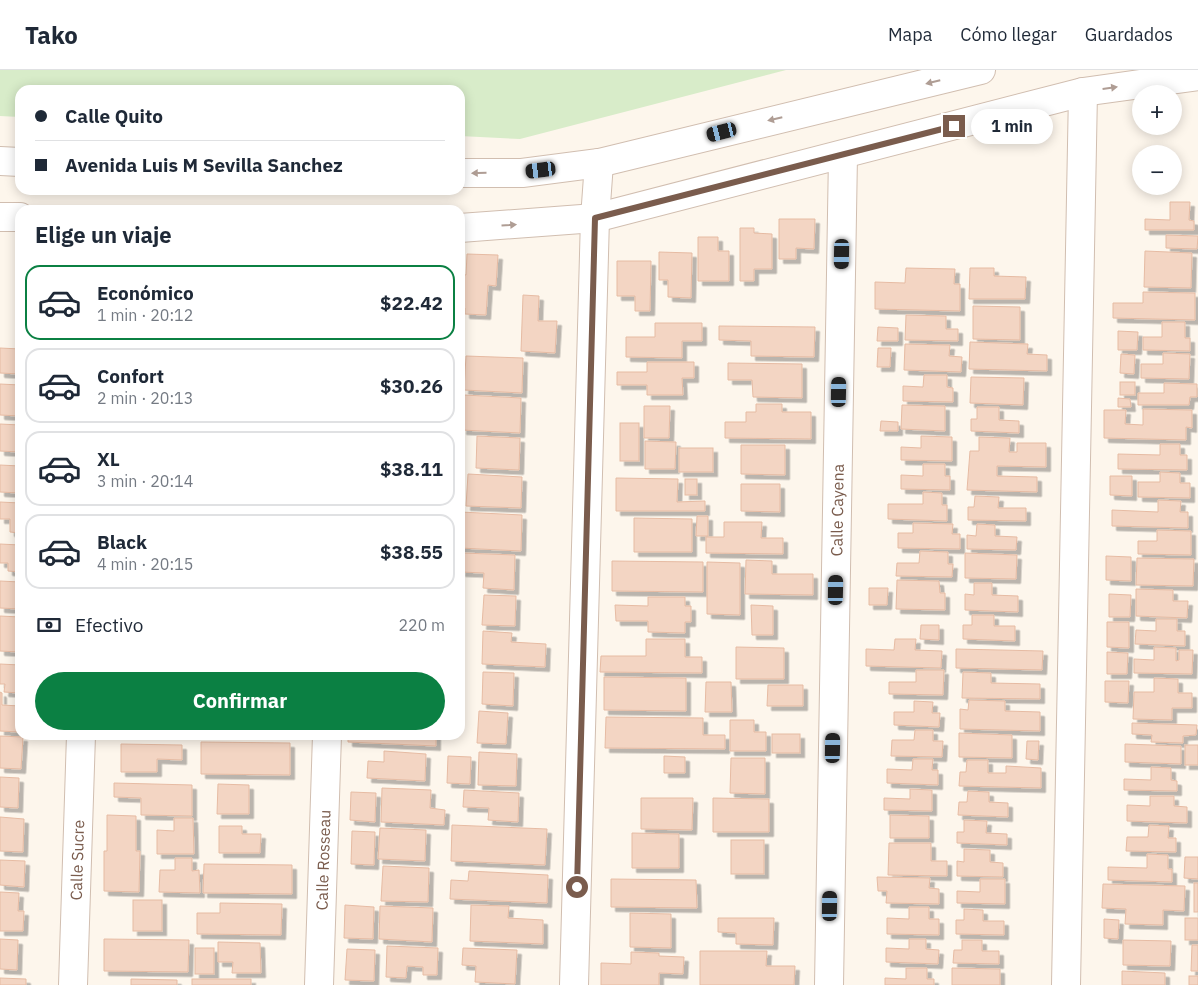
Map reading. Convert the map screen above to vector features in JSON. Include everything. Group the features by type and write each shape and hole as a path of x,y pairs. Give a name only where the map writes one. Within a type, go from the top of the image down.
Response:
{"street":[{"path":"465,173 522,173 599,163 980,70"},
{"path":"465,228 595,218 1083,92 1198,76"},
{"path":"1066,985 1083,92"},
{"name":"Calle Cayena","path":"829,985 843,155"},
{"path":"0,161 15,162"},
{"path":"574,985 595,218 599,163"},
{"path":"0,217 15,217"},
{"name":"Calle Sucre","path":"73,985 81,740"},
{"name":"Calle Rosseau","path":"320,985 327,740"}],"green space":[{"path":"0,70 786,70 520,139 465,136 465,85 15,85 15,117 0,116"}],"building":[{"path":"1170,202 1190,202 1189,220 1194,221 1194,230 1145,230 1145,219 1170,220"},
{"path":"779,219 815,219 814,249 796,248 796,259 779,259"},
{"path":"740,228 754,228 754,233 772,234 772,269 754,269 754,281 740,281"},
{"path":"1166,235 1198,236 1197,249 1166,248"},
{"path":"698,237 718,237 718,251 729,251 729,281 698,281"},
{"path":"1145,251 1192,253 1191,288 1144,287"},
{"path":"659,252 692,253 691,298 668,297 668,280 659,280"},
{"path":"467,254 498,255 496,286 488,285 486,315 465,314"},
{"path":"617,261 651,261 650,311 635,311 635,296 617,296"},
{"path":"906,268 955,269 954,284 960,284 960,311 875,309 875,282 905,283"},
{"path":"970,268 994,268 994,276 1026,277 1025,299 969,299"},
{"path":"1143,292 1195,293 1195,320 1113,318 1113,303 1143,303"},
{"path":"523,295 539,296 538,321 557,321 555,353 521,351"},
{"path":"973,306 1020,307 1020,340 973,339"},
{"path":"906,315 946,316 946,329 958,329 958,341 905,340"},
{"path":"1162,322 1185,322 1185,338 1190,338 1190,351 1143,350 1143,337 1162,337"},
{"path":"655,323 702,323 702,341 682,341 682,358 626,357 626,337 655,337"},
{"path":"719,326 815,327 814,357 751,356 751,341 719,340"},
{"path":"878,327 898,328 898,341 877,341"},
{"path":"1118,331 1138,332 1137,350 1118,350"},
{"path":"970,342 1028,344 1027,354 1047,355 1047,371 969,369"},
{"path":"905,344 950,345 949,356 962,357 961,372 904,370"},
{"path":"0,348 15,349 15,374 0,373"},
{"path":"878,348 891,348 890,367 877,367"},
{"path":"1163,353 1190,354 1189,379 1141,378 1141,364 1163,364"},
{"path":"1121,354 1135,355 1134,374 1120,373"},
{"path":"466,356 523,358 522,393 465,390"},
{"path":"647,362 694,362 694,378 682,378 683,395 647,395 647,385 617,385 617,372 647,372"},
{"path":"728,363 802,364 802,398 753,397 752,380 728,380"},
{"path":"924,375 947,375 947,387 953,388 953,402 903,401 903,386 923,387"},
{"path":"971,377 1024,378 1023,405 970,403"},
{"path":"1120,382 1135,382 1135,395 1120,395"},
{"path":"1164,383 1197,384 1197,397 1190,397 1189,405 1138,405 1138,393 1164,393"},
{"path":"0,384 15,385 15,416 0,415"},
{"path":"465,395 521,398 520,433 465,430"},
{"path":"1118,398 1130,399 1131,407 1118,407"},
{"path":"756,404 782,404 782,412 811,412 811,439 725,438 725,422 746,422 746,412 756,412"},
{"path":"902,405 945,406 945,431 901,429"},
{"path":"644,406 670,406 669,438 644,438"},
{"path":"977,407 999,407 999,420 1019,421 1019,433 971,431 971,419 977,419"},
{"path":"1143,409 1192,410 1192,428 1186,427 1186,440 1104,438 1104,410 1126,410 1125,424 1143,425"},
{"path":"881,421 898,422 898,431 880,431"},
{"path":"620,423 639,423 639,461 620,461"},
{"path":"0,424 15,425 15,452 0,451"},
{"path":"477,436 520,438 519,470 476,468"},
{"path":"921,436 952,437 952,461 901,460 901,447 921,448"},
{"path":"979,437 1010,438 1009,452 1017,452 1017,443 1046,443 1046,467 997,466 997,476 1037,477 1037,492 967,490 970,451 979,451"},
{"path":"645,441 676,442 675,469 645,469"},
{"path":"1160,444 1180,444 1180,455 1187,455 1187,470 1118,469 1118,454 1160,455"},
{"path":"741,445 785,445 785,475 741,474"},
{"path":"679,448 713,448 713,472 679,472"},
{"path":"923,464 945,464 945,476 950,476 950,490 901,489 901,475 923,476"},
{"path":"0,465 15,466 15,493 0,492"},
{"path":"1160,472 1180,473 1180,483 1190,483 1190,498 1138,497 1138,482 1160,482"},
{"path":"468,474 522,477 521,508 466,506"},
{"path":"1110,476 1132,476 1132,496 1110,495"},
{"path":"616,478 678,479 677,502 705,501 705,511 616,511"},
{"path":"685,479 697,479 697,495 685,495"},
{"path":"741,484 780,484 780,512 741,511"},
{"path":"923,492 942,493 942,505 947,505 947,521 888,519 888,504 923,504"},
{"path":"975,496 999,497 998,508 1026,508 1026,521 968,520 968,507 974,507"},
{"path":"1158,500 1181,501 1180,512 1188,512 1188,528 1112,526 1112,510 1158,512"},
{"path":"0,502 15,503 15,532 10,532 10,519 0,519"},
{"path":"465,512 522,515 521,551 465,548"},
{"path":"697,516 708,516 708,536 696,536"},
{"path":"634,518 692,519 692,552 634,552"},
{"path":"724,522 762,522 761,538 783,538 783,554 706,553 706,537 724,537"},
{"path":"913,523 953,524 952,534 960,534 960,549 898,548 898,533 913,533"},
{"path":"977,524 995,525 995,536 1017,537 1016,550 967,549 967,535 976,536"},
{"path":"1157,530 1191,531 1191,555 1138,554 1138,541 1157,541"},
{"path":"0,544 15,545 15,572 8,571 8,563 0,563"},
{"path":"920,551 948,552 948,564 953,564 952,577 896,576 897,563 919,563"},
{"path":"465,553 515,555 514,590 483,588 484,573 465,572"},
{"path":"965,553 1017,555 1016,579 965,578"},
{"path":"1106,556 1131,557 1131,581 1106,580"},
{"path":"1137,558 1194,559 1193,586 1136,585"},
{"path":"746,560 772,561 772,574 813,574 813,595 745,594"},
{"path":"612,561 703,562 703,592 612,591"},
{"path":"707,562 740,563 740,615 707,614"},
{"path":"897,580 939,581 940,593 945,593 945,610 896,609"},
{"path":"0,581 15,582 15,609 0,608"},
{"path":"974,583 992,583 992,595 1018,596 1018,612 965,610 965,594 974,595"},
{"path":"869,588 888,588 887,605 869,605"},
{"path":"1136,589 1173,590 1173,601 1188,601 1187,618 1136,616"},
{"path":"1109,594 1131,595 1130,617 1109,617"},
{"path":"484,595 516,596 515,626 482,625"},
{"path":"648,597 685,597 685,606 691,606 691,622 685,622 685,633 648,632 648,621 616,621 615,605 648,606"},
{"path":"751,605 773,606 773,635 752,635"},
{"path":"972,615 994,615 994,626 1015,626 1015,641 963,639 963,625 972,625"},
{"path":"0,616 15,617 15,652 0,651"},
{"path":"1156,619 1177,619 1177,631 1185,631 1185,646 1135,644 1136,630 1156,631"},
{"path":"1107,622 1129,622 1129,648 1107,647"},
{"path":"921,625 939,625 939,640 920,639"},
{"path":"483,631 512,633 511,642 546,644 545,667 482,664"},
{"path":"646,639 685,639 685,657 702,657 702,673 600,672 601,656 646,656"},
{"path":"895,639 916,639 915,650 942,651 941,668 866,666 866,649 894,650"},
{"path":"736,647 784,648 784,679 736,679"},
{"path":"1154,647 1176,648 1176,661 1179,660 1179,650 1193,650 1192,674 1134,673 1134,659 1154,660"},
{"path":"956,649 1043,651 1042,670 956,668"},
{"path":"1107,652 1128,653 1127,674 1107,674"},
{"path":"0,664 15,665 15,693 4,692 5,684 0,684"},
{"path":"916,670 944,670 943,695 889,694 889,682 916,682"},
{"path":"483,672 514,673 513,706 482,704"},
{"path":"963,672 991,673 991,683 1040,684 1040,699 962,698"},
{"path":"604,677 686,678 686,711 604,710"},
{"path":"1154,678 1178,679 1178,693 1192,693 1192,708 1172,708 1172,720 1133,719 1134,692 1154,692"},
{"path":"1105,681 1129,681 1128,703 1105,702"},
{"path":"706,682 731,682 732,712 705,712"},
{"path":"768,685 803,685 803,706 767,706"},
{"path":"0,692 2,693 2,705 15,706 15,732 0,731"},
{"path":"969,700 1005,701 1005,711 1040,712 1040,731 960,729 960,709 968,710"},
{"path":"914,701 933,702 932,713 940,713 939,727 894,725 894,712 914,712"},
{"path":"479,711 508,713 506,744 477,743"},
{"path":"606,717 703,718 703,735 725,735 725,749 605,748"},
{"path":"730,720 754,720 754,732 766,732 766,751 730,751"},
{"path":"1132,723 1197,725 1196,735 1183,736 1183,743 1151,742 1152,735 1132,734"},
{"path":"915,730 933,730 933,741 943,741 942,757 891,756 892,740 914,740"},
{"path":"959,733 1012,735 1012,758 959,757"},
{"path":"772,734 800,734 800,753 772,753"},
{"path":"0,736 15,737 15,740 23,740 21,769 0,768"},
{"path":"348,740 436,740 436,746 348,742"},
{"path":"1027,741 1039,741 1038,760 1026,759"},
{"path":"201,742 290,743 290,775 201,774"},
{"path":"121,744 182,745 182,760 157,759 157,772 121,772"},
{"path":"1125,744 1181,746 1181,764 1125,762"},
{"path":"1185,745 1198,745 1198,765 1185,765"},
{"path":"384,751 426,754 425,781 367,778 368,761 384,762"},
{"path":"479,752 517,754 516,786 478,785"},
{"path":"448,756 471,757 470,784 447,783"},
{"path":"664,756 685,757 685,773 664,773"},
{"path":"731,758 765,758 765,794 730,793"},
{"path":"913,759 933,759 932,770 938,770 938,785 887,783 887,769 912,770"},
{"path":"967,760 988,760 988,773 1006,773 1006,766 1041,768 1041,788 959,786 960,772 966,772"},
{"path":"1151,767 1171,768 1171,780 1177,781 1177,791 1124,790 1124,779 1151,780"},
{"path":"0,777 19,778 18,808 0,807"},
{"path":"114,783 192,785 192,816 141,815 141,798 114,797"},
{"path":"218,784 249,785 249,814 217,814"},
{"path":"382,788 431,790 430,808 445,810 444,825 381,822"},
{"path":"910,789 932,790 932,811 884,810 884,798 910,799"},
{"path":"464,790 519,793 518,822 488,820 489,808 463,807"},
{"path":"968,791 989,792 989,802 1008,803 1008,817 958,815 959,802 967,802"},
{"path":"351,792 376,793 375,822 350,820"},
{"path":"1150,796 1174,796 1174,806 1187,807 1187,823 1127,821 1127,805 1150,806"},
{"path":"641,798 693,798 692,830 641,829"},
{"path":"713,798 769,799 769,832 713,832"},
{"path":"107,815 136,816 136,851 140,851 139,892 104,891 104,851 107,851"},
{"path":"890,815 929,816 929,838 890,838"},
{"path":"0,817 24,819 23,852 0,851"},
{"path":"174,818 193,818 194,854 157,854 157,830 174,831"},
{"path":"964,820 987,821 986,833 1007,834 1007,845 957,843 957,832 964,832"},
{"path":"452,825 547,829 545,865 451,861"},
{"path":"1149,825 1169,826 1168,838 1176,838 1176,852 1126,851 1127,837 1148,837"},
{"path":"219,826 242,826 242,834 261,834 260,853 219,853"},
{"path":"380,828 426,830 425,861 378,859"},
{"path":"352,831 375,832 374,865 351,864"},
{"path":"632,833 679,834 679,868 632,868"},
{"path":"731,840 764,840 764,874 731,874"},
{"path":"889,843 931,843 931,861 947,861 947,876 888,875"},
{"path":"964,849 990,850 990,862 1003,863 1003,877 957,876 957,861 964,862"},
{"path":"1147,854 1168,855 1168,869 1172,869 1172,882 1108,880 1108,867 1147,868"},
{"path":"1185,857 1198,857 1198,879 1184,878"},
{"path":"175,858 192,858 192,871 199,870 200,893 159,892 160,870 175,870"},
{"path":"0,860 25,861 24,887 0,885"},
{"path":"204,864 292,865 292,894 203,893"},
{"path":"383,866 429,868 428,902 381,901"},
{"path":"469,871 548,875 547,903 450,899 451,880 468,881"},
{"path":"877,877 930,878 929,888 939,889 939,904 886,903 887,891 878,891"},
{"path":"611,879 696,880 697,908 611,907"},
{"path":"980,879 1005,879 1005,904 957,903 957,891 980,892"},
{"path":"1194,883 1198,883 1198,912 1194,912"},
{"path":"1103,884 1185,886 1184,911 1163,910 1163,925 1125,924 1126,909 1102,908"},
{"path":"0,892 19,893 18,911 24,911 23,931 0,931"},
{"path":"133,900 162,900 162,931 133,931"},
{"path":"220,903 282,904 281,935 197,934 197,913 220,913"},
{"path":"345,905 374,907 373,939 344,938"},
{"path":"471,905 509,906 508,918 543,920 543,944 470,941"},
{"path":"380,906 433,908 432,942 379,939"},
{"path":"909,907 929,907 929,919 939,919 939,935 887,934 887,918 909,919"},
{"path":"964,909 983,910 983,921 1004,921 1004,935 956,934 956,920 964,920"},
{"path":"630,913 671,914 671,948 630,947"},
{"path":"718,918 774,918 773,945 736,944 736,933 718,932"},
{"path":"1185,918 1198,918 1198,940 1185,940"},
{"path":"1104,919 1119,920 1118,939 1104,938"},
{"path":"0,939 18,940 17,970 0,969"},
{"path":"104,939 189,940 188,972 104,971"},
{"path":"909,939 926,939 926,949 939,950 938,964 886,962 886,948 909,949"},
{"path":"962,940 982,940 982,951 999,951 999,964 953,963 954,950 962,950"},
{"path":"1123,940 1171,941 1170,966 1123,965"},
{"path":"218,942 260,943 261,973 232,973 233,962 218,962"},
{"path":"1192,945 1198,945 1198,971 1191,971"},
{"path":"387,946 438,948 437,975 423,975 423,967 407,966 406,978 386,977"},
{"path":"195,948 214,948 214,974 195,974"},
{"path":"463,948 517,950 515,984 475,982 476,966 462,965"},
{"path":"347,949 375,950 374,981 345,980"},
{"path":"700,951 767,951 766,966 795,966 794,985 700,985"},
{"path":"631,952 659,953 659,956 684,957 683,974 659,973 659,985 601,985 601,963 631,964"},
{"path":"906,968 927,968 927,979 934,979 934,985 885,985 885,978 906,979"},
{"path":"952,968 1000,969 1000,985 952,985"},
{"path":"1122,971 1165,973 1165,985 1122,985"},
{"path":"1189,976 1198,976 1198,985 1189,985"},
{"path":"0,978 26,979 26,985 0,985"},
{"path":"131,979 177,980 177,985 131,985"},
{"path":"192,979 251,979 251,985 192,985"}],"route":[{"path":"577,887 595,218 954,126"}]}
